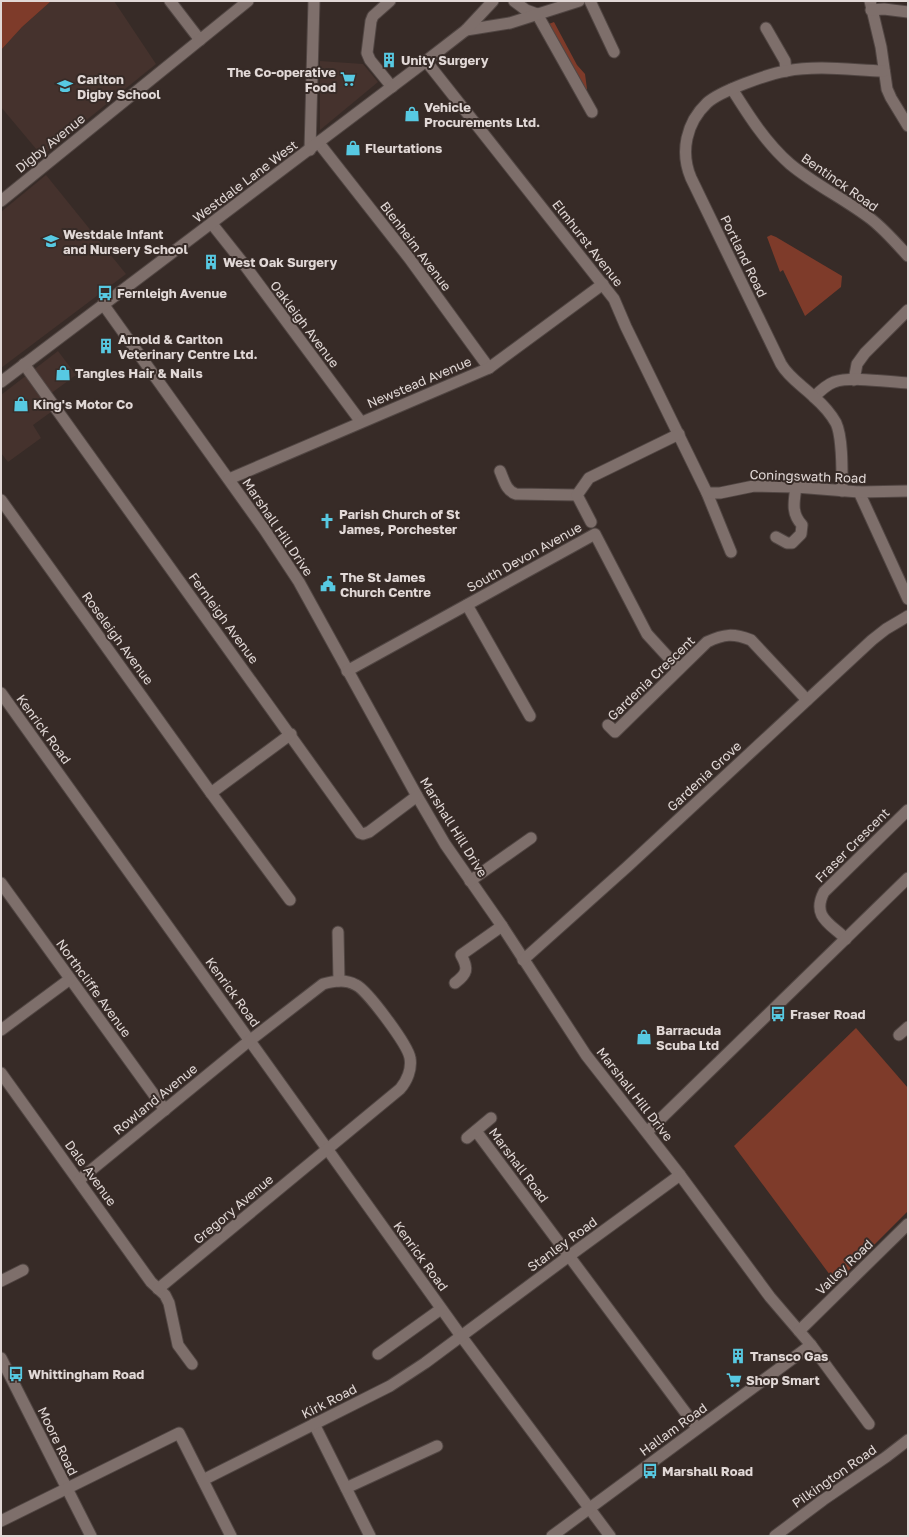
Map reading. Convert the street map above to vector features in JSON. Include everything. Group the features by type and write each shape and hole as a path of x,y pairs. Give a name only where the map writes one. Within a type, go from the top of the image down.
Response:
{"street":[{"path":"170,1 200,40"},
{"name":"Digby Avenue","path":"1,201 248,1"},
{"path":"310,150 314,1"},
{"path":"390,1 373,16 367,54 370,60 392,87"},
{"name":"Westdale Lane West","path":"1,382 426,61 466,30 493,1"},
{"path":"514,1 526,10 537,14 592,112"},
{"path":"466,30 510,23 579,1"},
{"path":"590,1 614,52"},
{"path":"908,12 871,6 881,47 887,89 908,126"},
{"path":"766,28 785,61 786,71"},
{"name":"Elmhurst Avenue","path":"426,61 614,299 626,327 707,493 731,552"},
{"name":"Portland Road","path":"842,490 842,465 838,431 833,418 814,397 787,373 781,364 687,168 685,151 688,134 695,116 708,101 761,77 807,68 884,71"},
{"name":"Bentinck Road","path":"732,89 763,135 776,150 810,180 870,219 889,235 908,256"},
{"name":"Blenheim Avenue","path":"318,142 409,258 489,368"},
{"name":"Oakleigh Avenue","path":"212,224 361,422"},
{"name":"Newstead Avenue","path":"228,479 489,368 603,284"},
{"name":"Marshall Hill Drive","path":"103,304 264,529 299,582 347,671 445,844 502,926 586,1055 680,1175 770,1297 811,1345 869,1424"},
{"path":"854,380 857,364 908,310"},
{"name":"Fernleigh Avenue","path":"24,364 363,834 369,832 417,796"},
{"path":"814,397 833,382 844,380 908,383"},
{"path":"577,494 589,478 679,434"},
{"path":"500,471 511,493 577,494"},
{"name":"Coningswath Road","path":"707,493 720,493 754,486 796,487 859,492 908,491"},
{"path":"776,537 787,543 792,543 801,534 802,525 794,513 796,487"},
{"path":"859,492 906,587 908,599"},
{"path":"577,494 592,522"},
{"name":"Roseleigh Avenue","path":"1,500 211,793 290,900"},
{"name":"South Devon Avenue","path":"347,671 595,534 647,634 679,669"},
{"path":"467,605 530,716"},
{"name":"Gardenia Grove","path":"523,960 627,867 872,640 886,629 908,616"},
{"name":"Gardenia Crescent","path":"608,725 615,732 707,642 720,636 740,636 751,640 807,700"},
{"name":"Kenrick Road","path":"1,693 461,1336 610,1536"},
{"path":"211,793 290,734"},
{"name":"Fraser Crescent","path":"846,940 825,921 820,914 820,899 824,892 908,810"},
{"path":"470,881 532,838"},
{"path":"647,1132 908,878"},
{"name":"Northcliffe Avenue","path":"1,883 165,1110"},
{"path":"455,984 462,978 466,968 466,963 461,955 502,926"},
{"path":"338,932 339,981"},
{"path":"1,1030 70,979"},
{"name":"Rowland Avenue","path":"79,1180 250,1040 323,984 339,981"},
{"name":"Gregory Avenue","path":"158,1289 327,1150 400,1089 405,1083 411,1066 410,1057 404,1042 362,988 349,982 339,981"},
{"path":"899,1035 908,1028"},
{"name":"Dale Avenue","path":"1,1073 147,1276 165,1295 169,1303 178,1344 192,1364"},
{"name":"Marshall Road","path":"467,1138 491,1118"},
{"name":"Marshall Road","path":"476,1131 697,1428"},
{"name":"Stanley Road","path":"461,1336 680,1175"},
{"name":"Valley Road","path":"799,1331 908,1224"},
{"path":"1,1281 22,1270"},
{"name":"Kenrick Road","path":"378,1354 441,1308"},
{"name":"Kirk Road","path":"203,1480 390,1386 425,1363 461,1336"},
{"name":"Hallam Road","path":"552,1536 811,1345"},
{"name":"Moore Road","path":"1,1358 90,1536"},
{"path":"314,1424 370,1536"},
{"path":"1,1522 179,1433 232,1536"},
{"name":"Pilkington Road","path":"775,1536 908,1440"},
{"path":"346,1488 437,1446"}],"shaded area":[{"path":"1,1 50,2 22,27 1,50"},
{"name":"Carlton Digby School","path":"51,1 114,1 156,64 42,156 1,107 1,50 22,27"},
{"path":"554,22 577,65 585,74 587,89 583,90 546,25"},
{"path":"320,61 363,64 378,82 320,130"},
{"name":"Westdale Infant and Nursery School","path":"46,175 126,274 1,368 1,212"},
{"path":"771,235 842,276 841,287 805,316 783,270 780,272 767,237"},
{"path":"58,351 76,375 42,400 51,412 33,425 41,438 8,462 1,453 1,395"},
{"path":"856,1028 908,1088 908,1211 836,1283 734,1146"}],"place":[{"name":"Unity Surgery","path":"389,60"},
{"name":"The Co-operative Food","path":"348,79"},
{"name":"Carlton Digby School","path":"65,86"},
{"name":"Vehicle Procurements Ltd.","path":"412,114"},
{"name":"Fleurtations","path":"353,148"},
{"name":"Westdale Infant and Nursery School","path":"51,241"},
{"name":"West Oak Surgery","path":"211,262"},
{"name":"Fernleigh Avenue","path":"105,293"},
{"name":"Arnold & Carlton Veterinary Centre Ltd.","path":"106,346"},
{"name":"Tangles Hair & Nails","path":"63,373"},
{"name":"King's Motor Co","path":"21,404"},
{"name":"Parish Church of St James, Porchester","path":"327,521"},
{"name":"The St James Church Centre","path":"328,584"},
{"name":"Fraser Road","path":"778,1014"},
{"name":"Barracuda Scuba Ltd","path":"644,1037"},
{"name":"Transco Gas","path":"738,1356"},
{"name":"Whittingham Road","path":"16,1374"},
{"name":"Shop Smart","path":"734,1380"},
{"name":"Marshall Road","path":"650,1471"}]}
